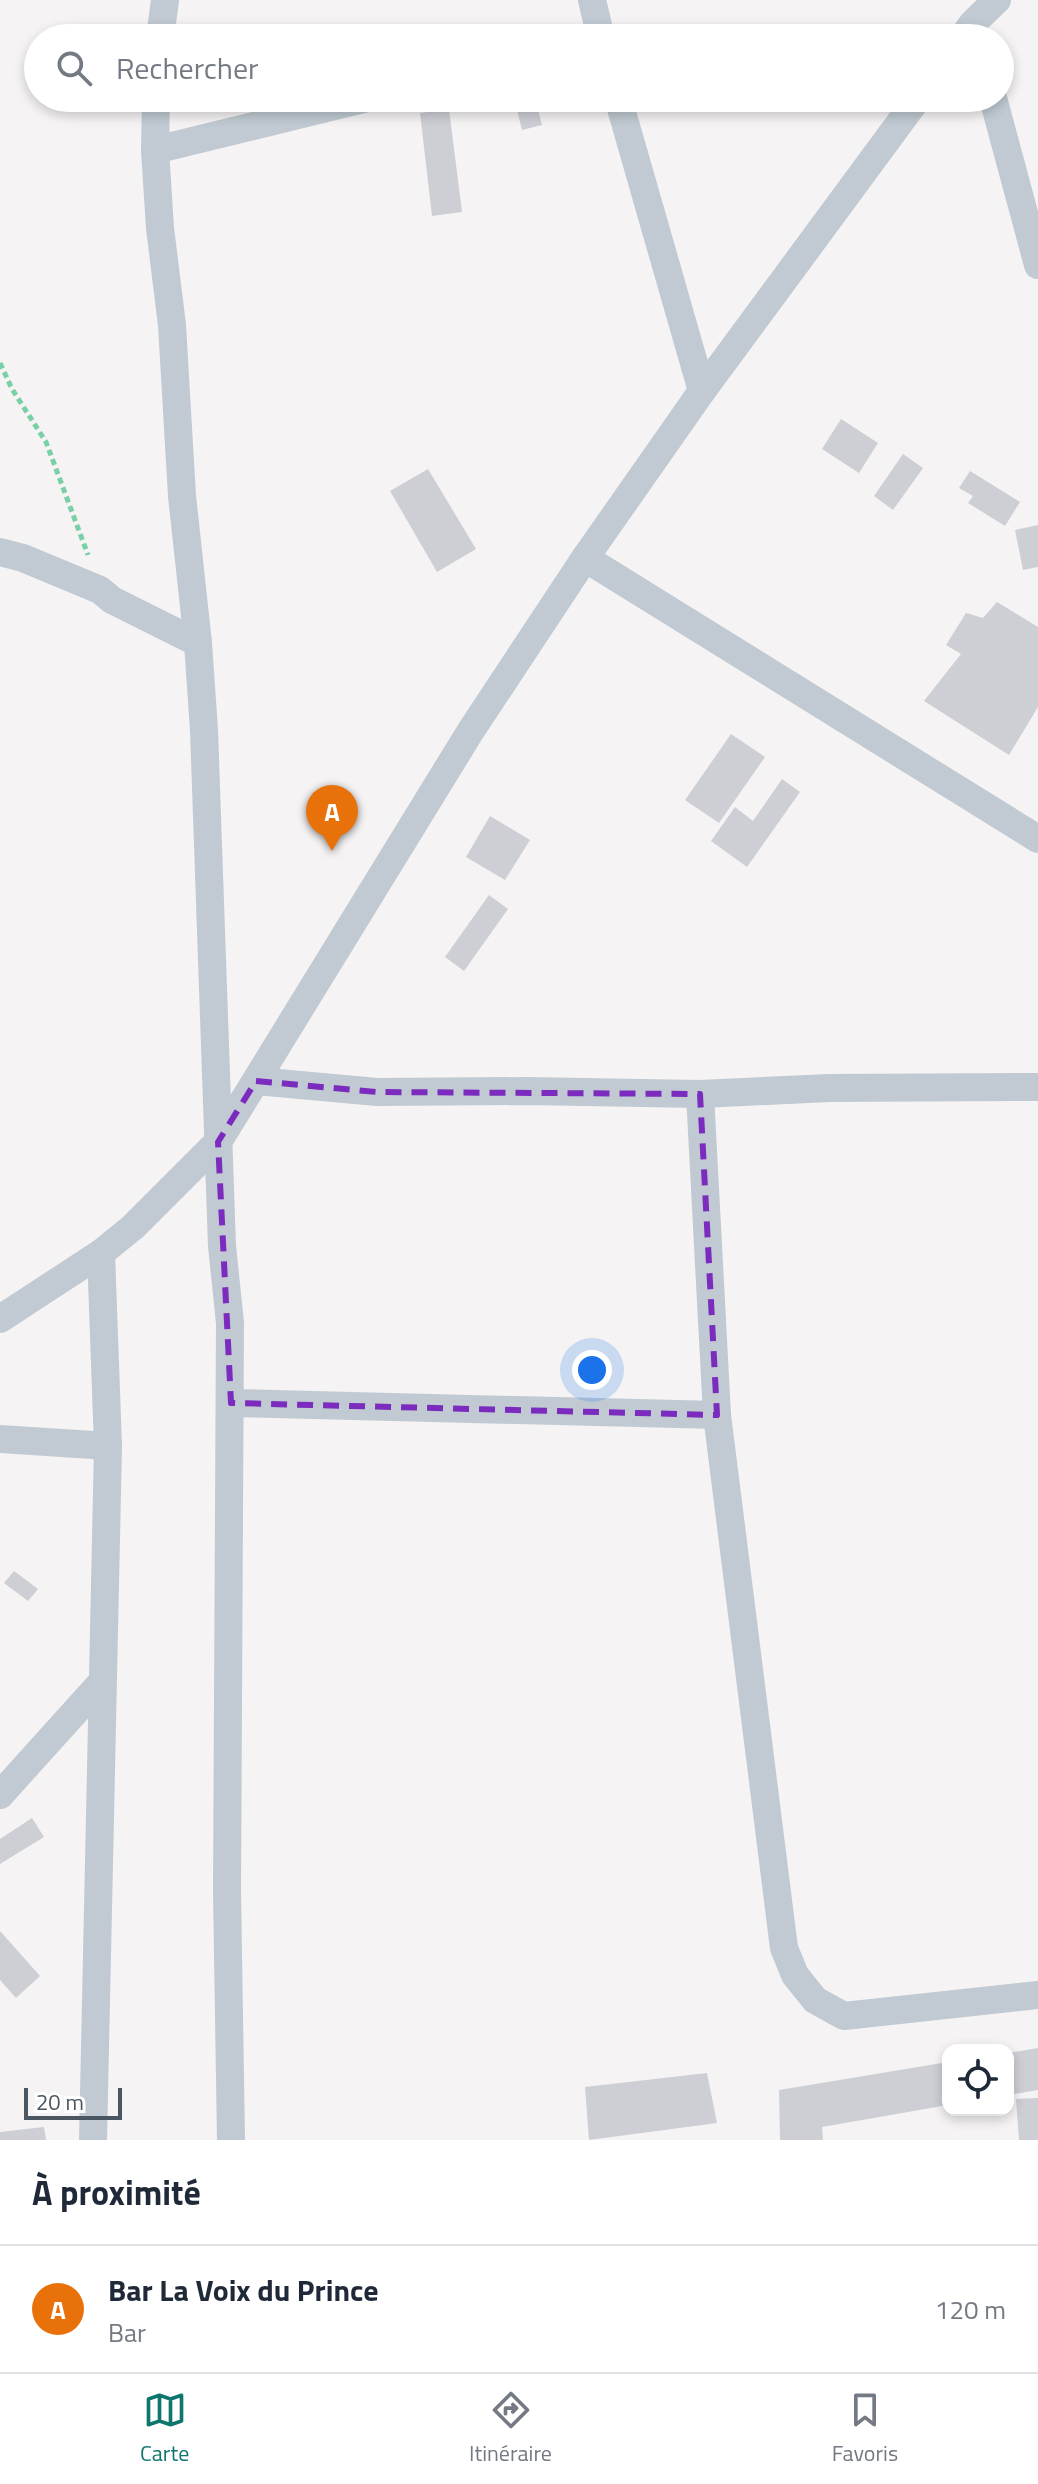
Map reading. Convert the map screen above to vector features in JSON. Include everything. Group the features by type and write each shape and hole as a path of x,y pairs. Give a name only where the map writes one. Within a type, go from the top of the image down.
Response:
{"street":[{"path":"162,24 165,0"},
{"path":"592,0 598,24"},
{"path":"971,24 997,0"},
{"path":"156,112 160,228 172,325 182,496 198,643 222,1246 230,1323 227,1891 231,2140"},
{"path":"155,150 311,112"},
{"path":"622,112 702,391"},
{"path":"0,1319 101,1253 133,1227 218,1142 470,732 585,558 702,391 908,112"},
{"path":"997,112 1038,265"},
{"path":"0,552 23,558 100,590 112,600 198,643"},
{"path":"585,558 1038,839"},
{"path":"256,1081 377,1092 700,1094 829,1088 1038,1087"},
{"path":"700,1094 717,1415 784,1948 795,1975 815,2000 844,2016 1038,1995"},
{"path":"93,2140 108,1446 101,1253"},
{"path":"231,1403 717,1415"},
{"path":"0,1439 108,1446"},
{"path":"0,1795 102,1682"}],"path":[{"path":"0,363 12,389 46,442 78,522 100,590"}],"highlighted area":[{"path":"256,1081 377,1092 700,1094 717,1415 231,1403 218,1142"}],"building":[{"path":"449,112 462,212 432,216 420,113"},
{"path":"518,112 539,112 542,125 522,130"},
{"path":"841,419 878,443 859,473 822,449"},
{"path":"903,454 923,468 893,510 874,496"},
{"path":"428,469 476,549 437,572 390,491"},
{"path":"970,471 1020,502 1005,526 968,503 973,496 959,488"},
{"path":"1038,525 1038,567 1023,570 1015,530"},
{"path":"997,602 1038,627 1038,707 1009,755 924,701 961,654 946,645 966,613 983,618"},
{"path":"731,734 765,757 719,823 685,800"},
{"path":"782,779 800,792 747,867 711,841 735,807 753,821"},
{"path":"490,816 530,840 505,880 466,857"},
{"path":"489,895 508,909 464,971 445,957"},
{"path":"14,1571 38,1589 28,1601 4,1583"},
{"path":"32,1818 44,1837 0,1864 0,1839"},
{"path":"0,1931 40,1976 16,1998 0,1980"},
{"path":"1038,2048 1038,2090 1014,2094 1014,2052"},
{"path":"942,2063 942,2106 822,2127 823,2140 780,2140 779,2090"},
{"path":"707,2073 717,2123 589,2140 585,2087"},
{"path":"1038,2098 1038,2140 1019,2140 1016,2099"},
{"path":"44,2127 46,2140 0,2140 0,2132"}],"place":[{"name":"Bar La Voix du Prince","path":"332,851"}]}
